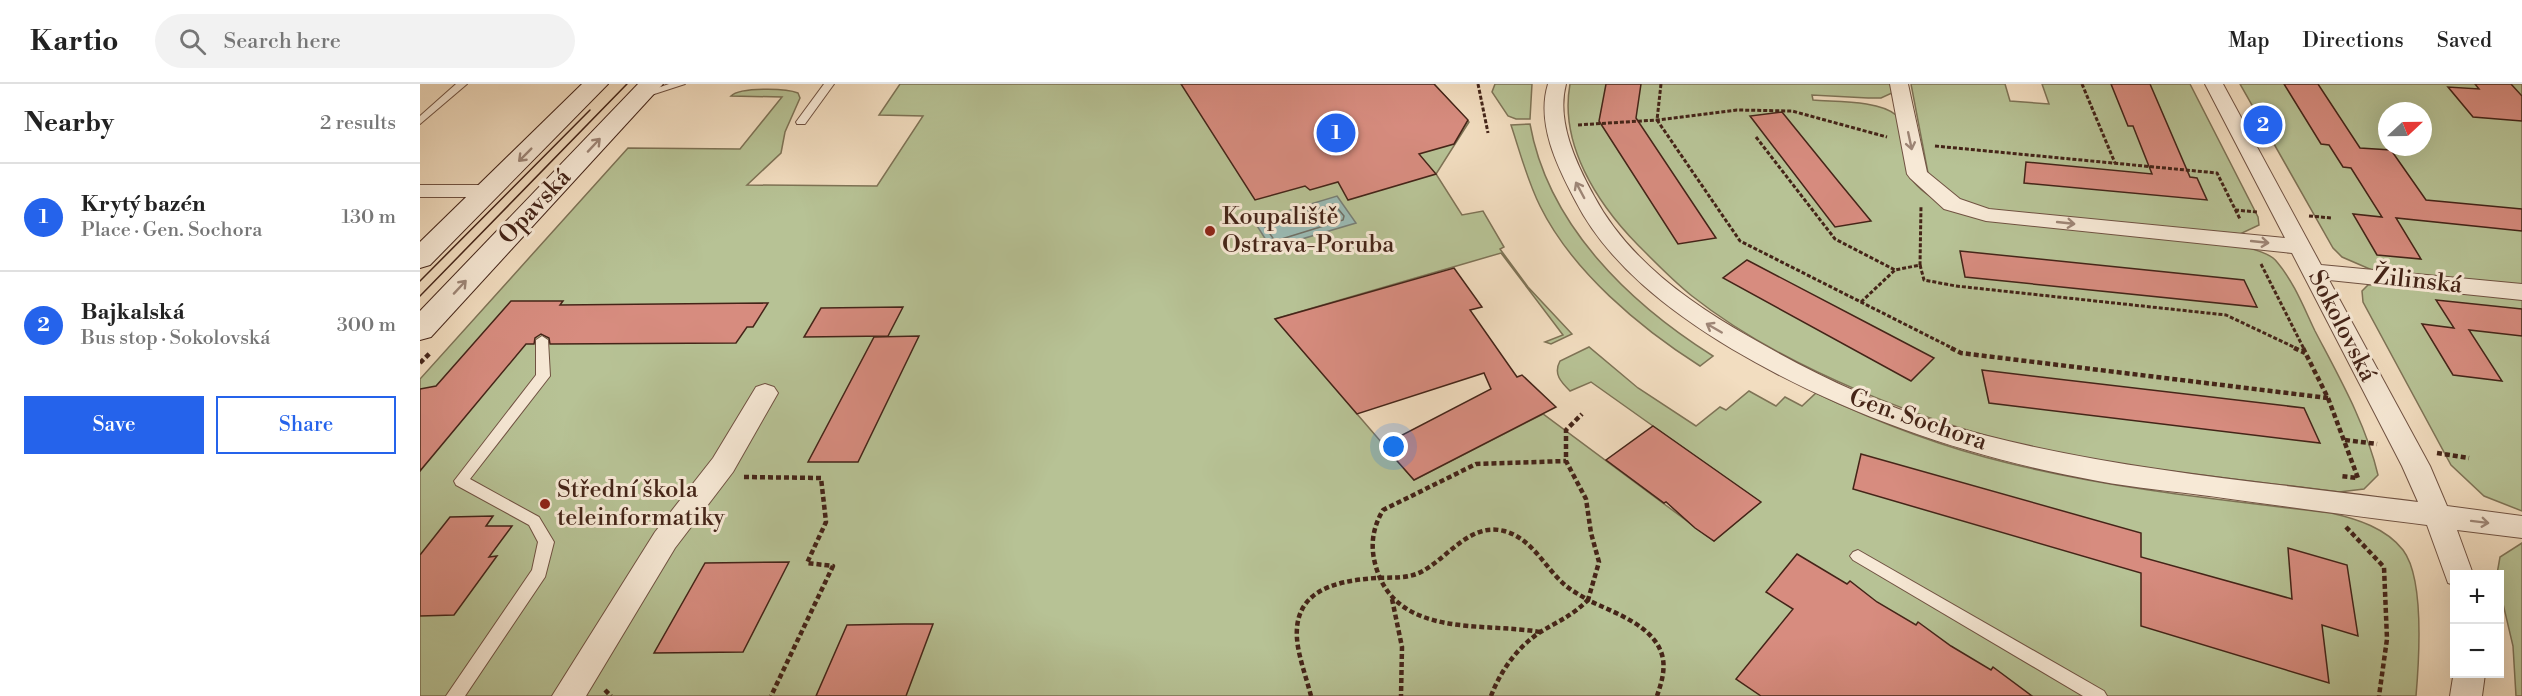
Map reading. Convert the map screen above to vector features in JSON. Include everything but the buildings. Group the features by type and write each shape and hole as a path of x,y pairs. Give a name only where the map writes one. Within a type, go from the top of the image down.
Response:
{"main road":[{"name":"Opavská","path":"420,259 596,84"},
{"name":"Opavská","path":"420,330 645,90"}],"street":[{"name":"Gen. Sochora","path":"1557,84 1552,101 1565,161 1596,220 1652,282 1704,322 1765,357 1877,410 1932,430 2014,453 2098,471 2522,527"},
{"path":"1899,84 1917,174 1952,204 1986,214 2301,247"},
{"name":"Sokolovská","path":"2214,84 2416,466 2438,517 2457,570"},
{"path":"420,191 489,191"},
{"name":"Žilinská","path":"2313,271 2522,292"},
{"path":"568,696 665,540 723,465 765,393"},
{"path":"2466,696 2468,678"}],"lane":[{"path":"420,121 462,84"},
{"path":"645,90 680,84"},
{"path":"801,122 829,84"},
{"path":"455,696 539,572 546,542 534,521 461,481 543,376 542,340"},
{"path":"1858,556 2098,696"}],"path":[{"path":"1478,84 1477,91 1485,114 1488,133"},
{"path":"1661,84 1657,120 1740,241 1960,353 2328,398"},
{"path":"2082,84 2115,163"},
{"path":"1580,135 1576,125 1657,120 1737,110 1792,111 1910,143 2217,173 2328,398 2358,478 2323,474 2348,531 2384,567 2387,639 2379,696"},
{"path":"1756,137 1835,239 1895,270"},
{"path":"1935,191 1921,195 1920,265 1924,280 1956,286 2226,315 2306,353"},
{"path":"1861,302 1895,270 1920,265"},
{"path":"1491,696 1500,672 1540,632 1570,618 1588,600 1599,562 1591,533 1586,499 1566,461 1566,430 1582,414"},
{"path":"1401,696 1404,655 1398,615 1392,598 1379,578 1370,547 1377,518 1391,505 1476,464 1566,461"},
{"path":"742,477 820,478 826,522 807,563 832,566 771,696"},
{"path":"1311,696 1298,646 1296,622 1310,598 1330,585 1379,578 1402,578 1420,572 1437,563 1467,537 1495,530 1505,531 1530,546 1566,586 1652,636 1661,647 1666,668 1657,696"},
{"path":"1392,598 1417,616 1442,624 1468,628 1528,629 1540,632"},
{"path":"603,688 611,696"}],"green space":[{"path":"900,84 1434,84 1469,122 1436,174 1462,215 1483,211 1504,247 1500,249 1528,287 1572,334 1551,344 1545,342 1563,335 1501,253 1275,319 1414,480 1543,414 1714,541 1760,502 1591,382 1570,391 1558,374 1560,361 1589,347 1638,388 1696,426 1720,407 1726,410 1749,391 1776,406 1785,397 1802,406 1816,393 1910,433 2008,463 2128,487 2331,513 2351,518 2380,530 2403,550 2415,580 2419,621 2416,696 420,696 420,379 628,148 740,149 782,97 731,96 753,90 792,91 798,93 800,98 785,132 781,153 747,185 877,186 923,116 879,115"},
{"path":"1495,84 1532,84 1530,119 1516,119 1508,116 1492,92"},
{"path":"1570,84 1895,84 1892,93 1881,98 1812,95 1813,100 1868,104 1896,115 1904,129 1906,163 1911,178 1924,192 1952,209 2249,248 2268,255 2277,262 2294,287 2342,383 2359,419 2378,475 2364,489 2339,492 2077,456 2040,449 1951,425 1904,409 1812,369 1769,347 1692,296 1622,228 1595,191 1576,150 1570,129 1568,106"},
{"path":"1911,84 2005,84 2010,101 2049,104 2042,84 2190,84 2258,217 2259,225 2240,234 1991,210 1974,206 1950,195 1928,173"},
{"path":"2240,84 2522,84 2522,285 2372,270 2342,257 2333,248"},
{"path":"1530,124 1540,161 1554,195 1574,228 1623,286 1652,312 1713,356 1700,366 1631,316 1570,253 1540,206 1511,125"},
{"path":"2379,283 2522,297 2522,511 2484,496 2451,465 2363,302 2362,291 2368,285"},
{"path":"2522,543 2522,696 2516,696 2513,646 2504,608 2504,570 2498,570 2500,557"}],"water":[{"path":"1337,196 1356,223 1271,248 1254,221"}],"tram line":[{"path":"420,296 627,84"},
{"path":"420,281 590,110"}],"place":[{"name":"Bajkalská","path":"2263,125"},
{"name":"Krytý bazén","path":"1336,133"},
{"name":"Koupaliště Ostrava-Poruba","path":"1210,231"},
{"name":"Střední škola teleinformatiky","path":"545,504"}]}
